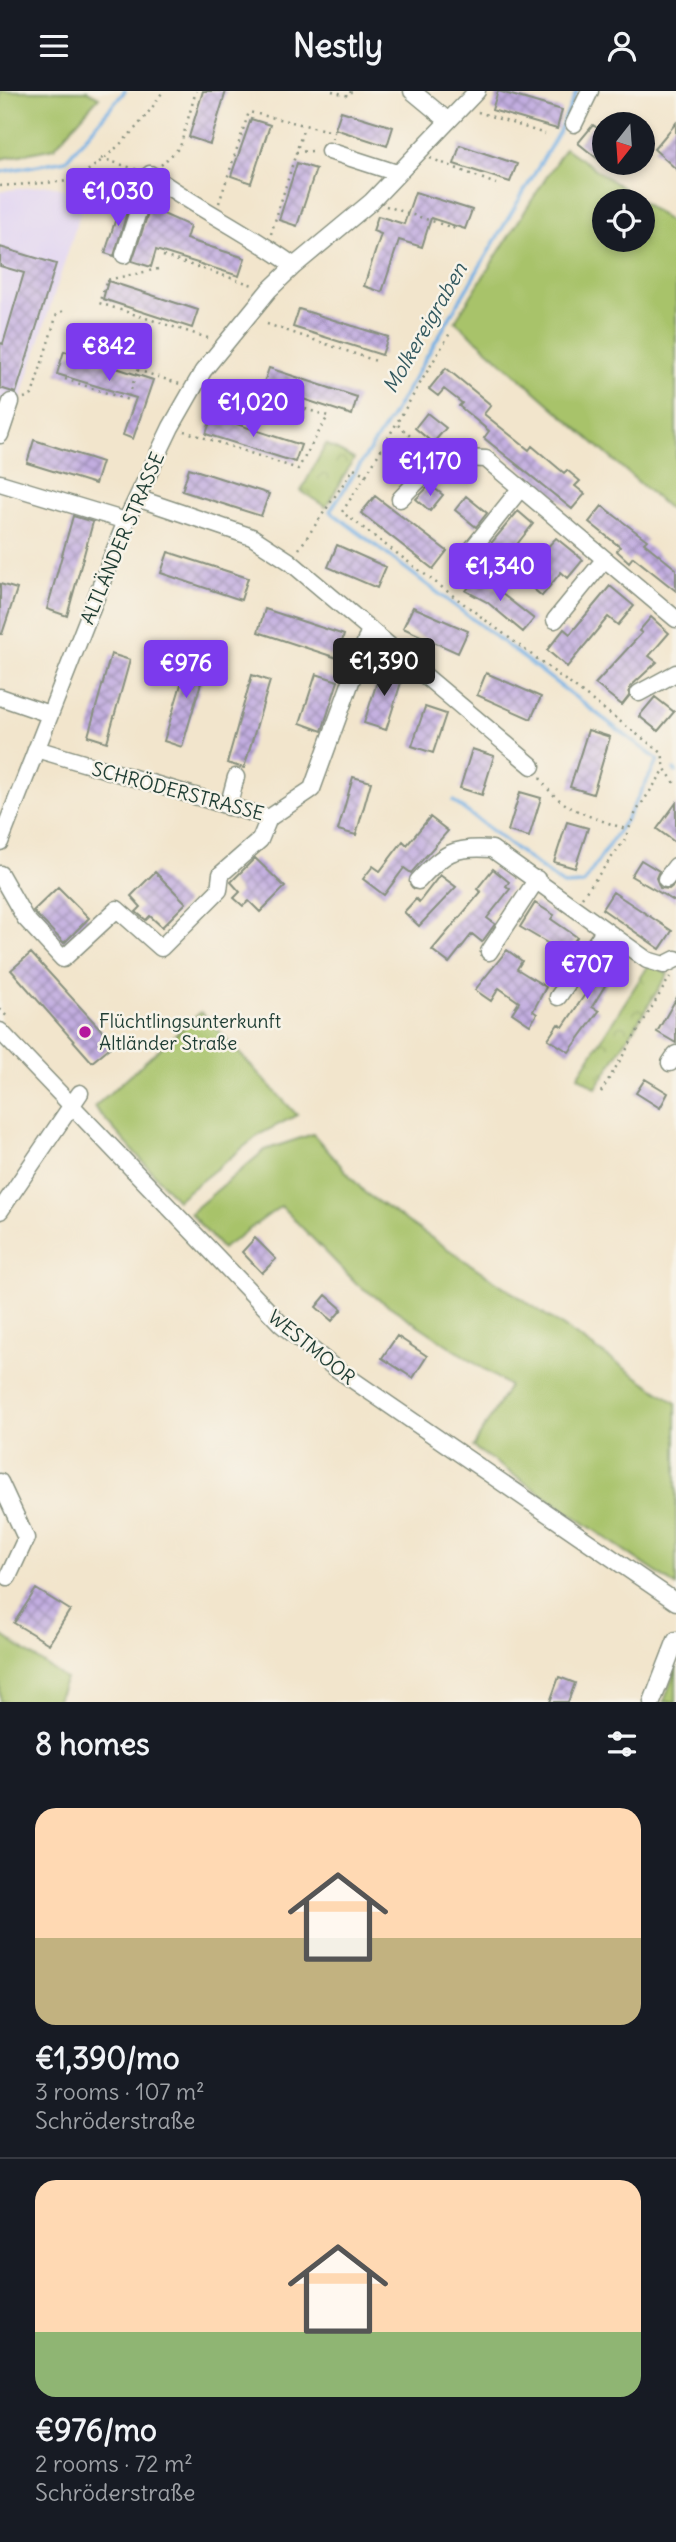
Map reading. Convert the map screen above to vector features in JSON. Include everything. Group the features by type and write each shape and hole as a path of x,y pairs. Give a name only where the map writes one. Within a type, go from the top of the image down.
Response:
{"street":[{"path":"412,91 446,120"},
{"name":"ALTLÄNDER STRASSE","path":"0,842 127,521 171,427 193,388 224,343 270,290 294,266 372,202 446,120 464,108 477,91"},
{"path":"575,124 590,91"},
{"path":"329,151 397,173"},
{"path":"124,255 150,174 260,241 294,266"},
{"path":"0,435 11,402"},
{"path":"400,499 432,465 460,457 486,459 676,619"},
{"path":"0,483 127,521"},
{"path":"472,549 520,489"},
{"path":"137,498 252,537 289,561 532,767"},
{"path":"555,620 604,560"},
{"name":"SCHRÖDERSTRASSE","path":"36,749 269,818 312,789 370,629"},
{"path":"639,692 676,673"},
{"path":"0,697 49,714"},
{"path":"228,807 236,777"},
{"path":"0,874 24,919 63,959 117,909 161,948 219,890 221,874 260,840 269,818"},
{"path":"418,881 442,856 466,847 492,849 647,960 664,965 673,961"},
{"path":"666,879 676,866"},
{"path":"489,952 537,879"},
{"path":"558,997 604,930"},
{"name":"WESTMOOR","path":"0,1031 76,1098 250,1293 331,1366 676,1602"},
{"path":"0,1211 76,1098"},
{"path":"0,1482 26,1538 8,1577"},
{"path":"652,1702 676,1640"}],"path":[{"path":"0,186 71,181 130,134 163,91"},
{"path":"101,158 150,174 180,147 196,91"},
{"path":"332,91 349,96 351,91"},
{"path":"464,108 545,134"},
{"path":"215,216 248,113 334,132 329,151 296,152"},
{"path":"260,241 270,236 304,125"},
{"path":"416,153 496,184"},
{"path":"81,175 100,209"},
{"path":"372,202 459,230"},
{"path":"163,256 270,290"},
{"path":"158,269 107,280 99,303 224,343"},
{"path":"11,402 32,395 57,314 66,310"},
{"path":"267,324 379,362"},
{"path":"450,333 398,425 342,512 662,753 665,769 676,785"},
{"path":"65,379 128,400 137,370 193,388"},
{"path":"171,427 298,469 328,416 276,400 236,396 223,385"},
{"path":"398,425 431,454"},
{"path":"289,561 323,517 354,468 364,474"},
{"path":"532,767 545,787 577,814 628,830"},
{"path":"574,908 624,841 665,769"},
{"path":"601,1092 670,977 673,961"}],"shaded area":[{"path":"49,185 86,195 21,398 6,395 0,412 0,191"}],"green space":[{"path":"0,91 87,91 99,97 54,148 0,159"},
{"path":"565,148 592,167 592,175 604,175 624,189 592,189 592,252 655,252 655,211 676,226 676,515 455,321"},
{"path":"326,444 354,459 326,507 301,491"},
{"path":"650,963 668,974 596,1088 578,1076"},
{"path":"201,1012 297,1115 260,1134 177,1200 94,1107"},
{"path":"313,1134 365,1193 676,1403 676,1586 473,1447 509,1386 358,1285 281,1206 222,1249 190,1213 265,1150"},
{"path":"0,1634 66,1679 56,1702 0,1702"},
{"path":"676,1667 676,1702 664,1702"}],"building":[{"path":"203,91 226,91 210,144 189,137"},
{"path":"498,91 562,110 557,129 492,110"},
{"path":"341,111 393,127 387,146 335,129"},
{"path":"251,119 270,125 251,183 231,176"},
{"path":"676,123 676,169 655,148"},
{"path":"592,126 592,154 578,143"},
{"path":"460,145 517,164 510,182 454,164"},
{"path":"297,163 316,169 297,226 279,220"},
{"path":"415,192 472,210 465,229 431,218 422,247 399,240 382,292 364,286 381,234 373,231 378,216 404,224"},
{"path":"122,199 130,202 114,256 105,253"},
{"path":"150,208 190,226 186,239 245,258 239,276 156,250 151,267 132,261"},
{"path":"0,247 56,264 16,393 0,388 0,343 3,344 24,273 0,266"},
{"path":"108,281 198,310 192,328 103,299"},
{"path":"299,309 388,337 382,355 293,327"},
{"path":"64,351 153,380 133,439 123,435 136,398 57,374"},
{"path":"269,368 357,397 352,415 263,386"},
{"path":"446,368 491,405 484,414 529,450 532,446 564,473 567,470 580,481 575,486 585,494 572,509 484,438 489,431 459,406 462,403 444,389 438,396 429,389"},
{"path":"427,413 446,428 433,443 415,428"},
{"path":"212,416 301,445 295,462 206,434"},
{"path":"34,440 102,462 95,484 27,463"},
{"path":"399,453 415,466 402,481 387,469"},
{"path":"189,468 269,494 261,516 182,491"},
{"path":"430,485 443,495 430,511 416,499"},
{"path":"375,496 447,551 433,569 361,513"},
{"path":"466,496 487,513 476,527 455,510"},
{"path":"602,506 647,540 644,543 676,569 676,591 633,557 629,562 617,551 620,547 589,522"},
{"path":"518,511 533,524 499,567 483,553"},
{"path":"73,516 93,522 67,616 47,609"},
{"path":"556,538 583,560 568,578 561,572 542,596 525,582 544,558 540,555"},
{"path":"337,545 386,567 377,588 328,567"},
{"path":"168,552 248,578 241,600 161,573"},
{"path":"478,575 534,619 523,632 487,602 466,591"},
{"path":"0,584 17,589 2,634 0,634"},
{"path":"610,586 634,606 618,625 608,617 567,667 547,650 564,629 570,634"},
{"path":"413,607 468,631 458,653 403,628"},
{"path":"265,609 344,635 337,658 258,632"},
{"path":"651,617 669,633 649,656 657,662 630,687 629,696 622,705 595,684 642,633 639,631"},
{"path":"111,654 130,660 107,742 88,736"},
{"path":"190,654 208,659 182,747 164,741"},
{"path":"382,666 404,673 386,730 364,723"},
{"path":"486,673 541,697 531,719 477,695"},
{"path":"316,674 338,681 322,731 300,723"},
{"path":"252,675 270,681 244,768 227,763"},
{"path":"655,697 674,712 658,731 639,716"},
{"path":"425,707 446,714 433,753 412,746"},
{"path":"588,730 610,737 593,794 570,787"},
{"path":"472,749 494,756 482,795 460,788"},
{"path":"353,777 371,782 356,835 338,830"},
{"path":"520,792 541,798 529,837 508,831"},
{"path":"676,803 676,843 657,829"},
{"path":"430,817 448,831 411,873 404,868 384,895 363,879 373,866 380,871 403,841 407,845"},
{"path":"567,822 588,828 575,868 554,862"},
{"path":"255,858 285,887 260,912 249,901 243,906 234,898 240,892 231,882"},
{"path":"641,860 659,871 656,878 660,888 669,889 676,883 676,902 631,876"},
{"path":"493,869 509,882 506,886 510,889 487,918 495,924 482,942 472,934 449,963 432,950 481,892 477,889"},
{"path":"155,872 186,903 162,927 150,916 146,920 136,912 141,907 131,896"},
{"path":"440,875 456,887 419,926 404,912 416,899 419,902"},
{"path":"58,887 89,918 64,943 33,911"},
{"path":"613,892 672,931 660,949 602,909"},
{"path":"535,903 554,915 551,919 577,937 566,954 520,927"},
{"path":"607,945 623,956 592,1007 599,1011 569,1052 548,1039 558,1024 563,1027 588,990 581,984"},
{"path":"507,950 522,961 517,969 546,987 533,1011 537,1014 530,1025 512,1013 519,1002 499,988 491,1001 475,990"},
{"path":"31,953 114,1044 92,1062 11,970"},
{"path":"676,999 676,1043 657,1032"},
{"path":"645,1079 668,1093 660,1108 636,1093"},
{"path":"255,1238 276,1259 262,1273 242,1252"},
{"path":"326,1295 342,1309 332,1321 316,1307"},
{"path":"397,1336 427,1356 413,1378 382,1358"},
{"path":"36,1589 70,1610 49,1644 14,1623"},
{"path":"559,1677 575,1683 568,1702 550,1702"}],"waterway":[{"path":"0,172 66,160 125,91"},
{"name":"Molkereigraben","path":"453,801 563,885 583,884 628,816 658,760 330,511 390,419 559,132 577,91"}],"place":[{"name":"Flüchtlingsunterkunft Altländer Straße","path":"85,1032"}]}
